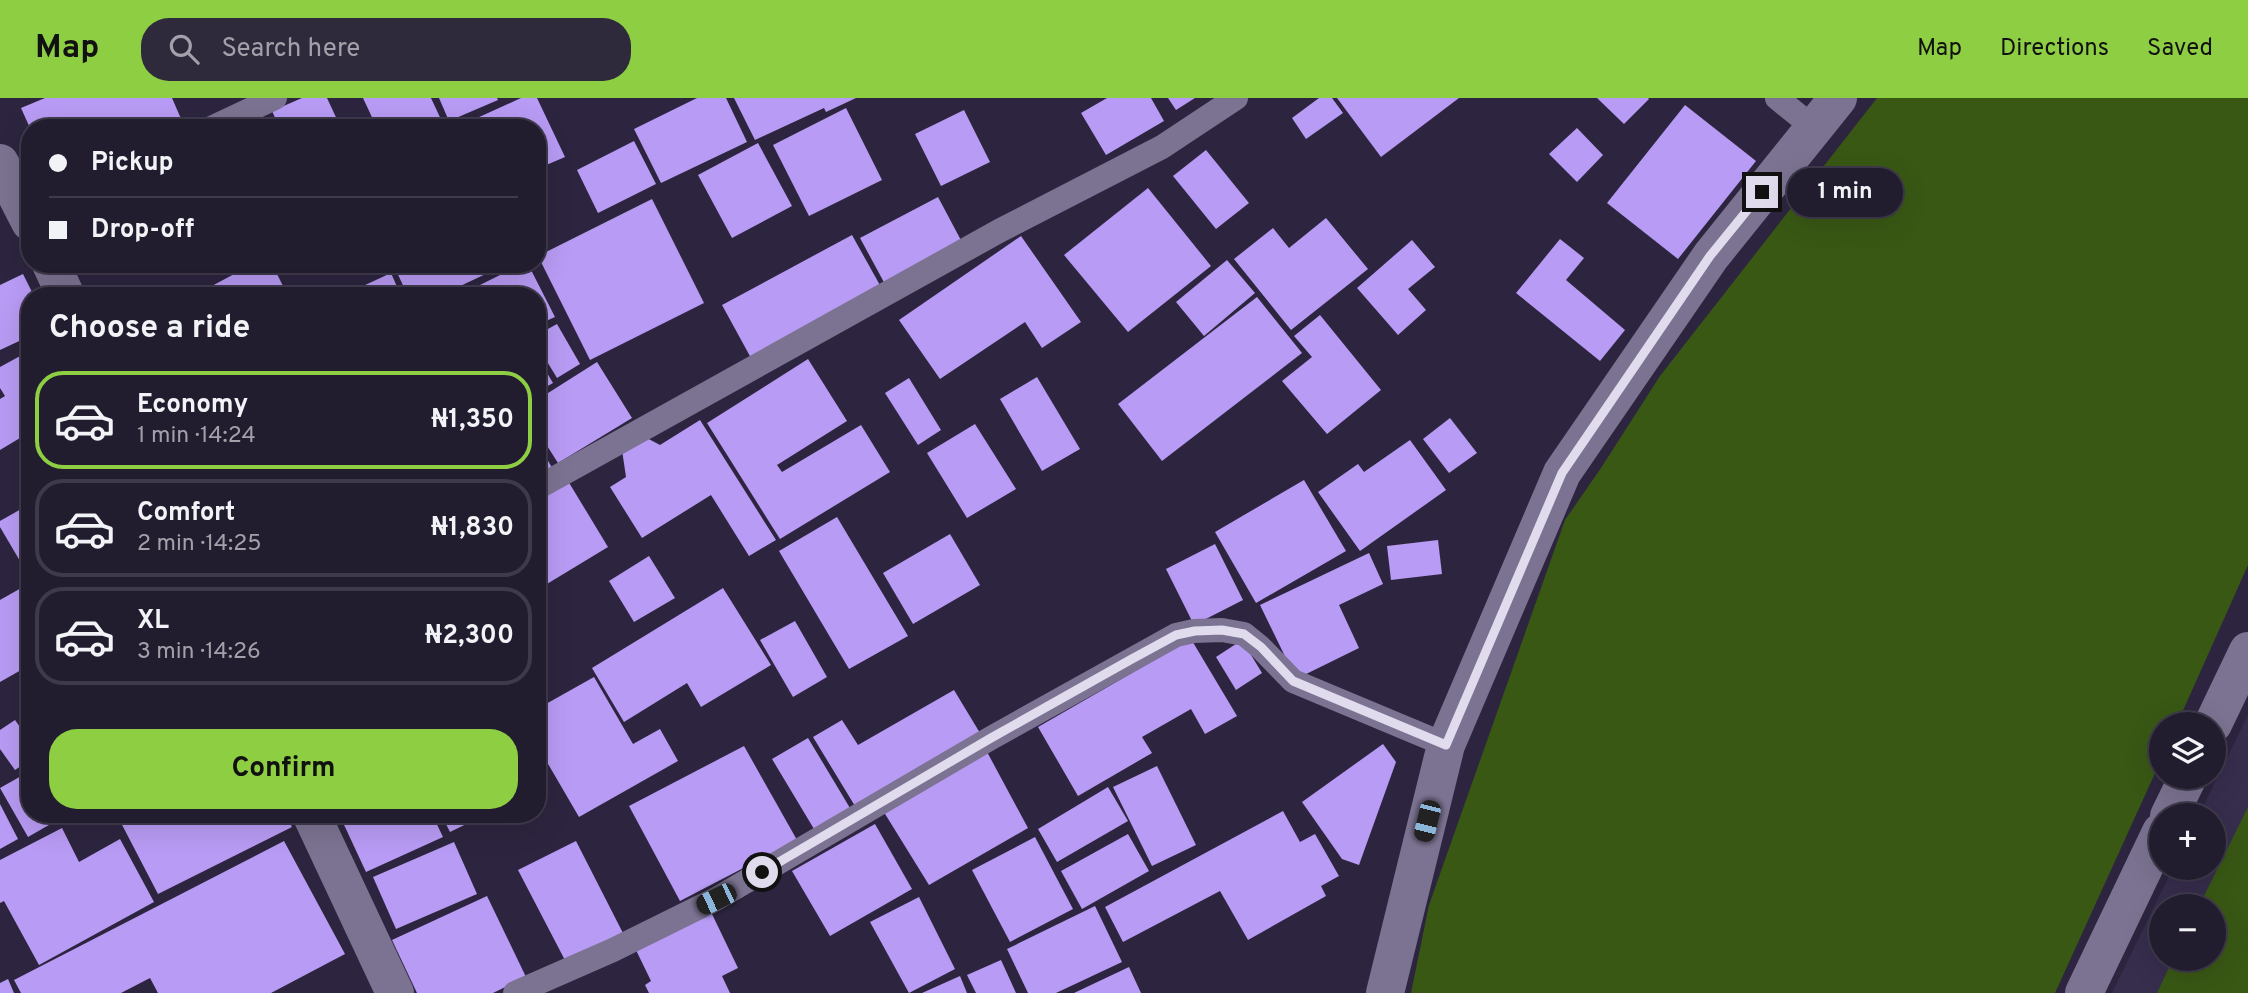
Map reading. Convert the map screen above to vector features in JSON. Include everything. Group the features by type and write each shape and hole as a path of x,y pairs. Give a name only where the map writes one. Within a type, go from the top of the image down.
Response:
{"street":[{"path":"1385,993 1446,745 1562,473 1710,256 1838,98"},
{"path":"0,163 21,203"},
{"path":"2219,712 2248,651"},
{"path":"315,823 395,993"},
{"path":"2084,993 2149,857"}],"lane":[{"path":"230,119 275,98"},
{"path":"546,483 999,231 1162,147 1236,98"},
{"path":"1777,98 1814,128"},
{"path":"515,993 613,950 716,899 991,738 1176,635 1222,630 1244,634 1261,647 1293,681 1446,745"}],"shaded area":[{"path":"2248,715 2248,993 2112,993 2149,917 2149,971 2226,971 2226,894 2160,894 2167,880 2226,880 2226,803 2205,803 2212,789 2226,789 2226,760"}],"green space":[{"path":"1877,98 2248,98 2248,565 2182,712 2149,712 2149,786 2055,993 1411,993 1429,905 1565,520 1660,376"},
{"path":"2248,807 2248,993 2157,993 2167,971 2226,971 2226,894 2205,894 2212,880 2226,880 2226,851"}],"building":[{"path":"45,98 172,98 181,119 26,119 21,108"},
{"path":"302,98 327,98 337,119 276,119 272,111"},
{"path":"363,98 431,98 441,119 373,119"},
{"path":"439,98 498,100 454,119 448,119"},
{"path":"521,98 537,98 565,157 546,165 546,119 475,119"},
{"path":"697,98 726,98 747,142 661,183 634,129"},
{"path":"734,98 856,98 826,112 824,108 755,140"},
{"path":"1107,98 1151,98 1164,121 1106,155 1081,113"},
{"path":"1168,98 1195,98 1176,110"},
{"path":"1319,98 1332,98 1343,113 1306,139 1292,118"},
{"path":"1337,98 1459,98 1381,157"},
{"path":"1597,98 1648,98 1649,99 1624,124"},
{"path":"1685,105 1756,161 1678,259 1607,203"},
{"path":"846,108 882,180 809,216 773,145"},
{"path":"964,110 990,162 941,186 915,134"},
{"path":"1577,128 1603,155 1577,182 1549,154"},
{"path":"634,141 656,184 598,213 577,170"},
{"path":"758,143 792,206 732,238 698,175"},
{"path":"1206,150 1249,203 1216,229 1173,176"},
{"path":"1148,188 1211,266 1128,332 1064,255"},
{"path":"938,197 963,244 886,286 860,238"},
{"path":"652,199 704,303 590,360 546,272 546,252"},
{"path":"1326,218 1368,269 1291,330 1234,259 1273,228 1289,248"},
{"path":"852,235 881,287 751,358 722,305"},
{"path":"1021,236 1081,322 1042,348 1025,322 940,379 899,320"},
{"path":"1560,239 1584,258 1566,280 1625,330 1600,361 1516,293"},
{"path":"1412,240 1435,267 1408,289 1426,310 1398,335 1357,288"},
{"path":"1227,260 1255,293 1204,336 1176,302"},
{"path":"236,273 276,273 284,287 210,287"},
{"path":"391,273 397,287 364,287"},
{"path":"397,273 488,273 458,287 404,287"},
{"path":"504,273 533,273 540,287 476,287"},
{"path":"23,274 30,287 21,287 21,340 0,350 0,285"},
{"path":"1257,297 1302,353 1162,461 1118,404"},
{"path":"546,299 555,317 546,321"},
{"path":"1320,315 1381,390 1327,434 1282,381 1312,357 1294,336"},
{"path":"557,324 580,364 557,378 546,360 546,330"},
{"path":"21,356 21,437 0,450 0,399 5,396 0,388 0,367"},
{"path":"808,359 847,421 777,465 782,472 861,425 890,472 780,539 707,423"},
{"path":"597,362 632,418 558,463 546,444 546,394"},
{"path":"546,371 553,383 546,387"},
{"path":"1037,377 1080,449 1042,471 1000,399"},
{"path":"909,378 941,430 918,445 885,393"},
{"path":"1450,418 1477,453 1449,473 1423,439"},
{"path":"700,420 776,540 749,556 711,495 642,538 610,487 626,477 622,450 645,437 660,445"},
{"path":"975,424 1016,489 967,518 927,453"},
{"path":"1410,440 1446,490 1360,551 1318,492 1358,464 1364,472"},
{"path":"546,457 554,471 546,475"},
{"path":"1304,480 1346,551 1256,603 1215,532"},
{"path":"568,481 608,547 546,585 546,494"},
{"path":"21,509 21,563 0,527 0,521"},
{"path":"837,517 908,636 849,669 779,551"},
{"path":"950,534 980,585 913,624 883,573"},
{"path":"1438,540 1442,574 1391,580 1387,546"},
{"path":"1215,544 1243,600 1194,625 1166,569"},
{"path":"1369,553 1383,584 1339,605 1359,648 1296,679 1260,605"},
{"path":"649,556 675,598 634,622 609,581"},
{"path":"21,588 21,670 0,682 0,600"},
{"path":"723,588 771,665 701,707 687,683 624,722 592,668"},
{"path":"795,621 827,677 793,697 760,640"},
{"path":"1191,639 1237,716 1205,734 1191,709 1142,737 1152,753 1078,796 1038,727"},
{"path":"1242,640 1262,673 1236,690 1216,657"},
{"path":"594,677 633,744 660,729 678,761 579,817 546,760 546,704"},
{"path":"954,690 980,733 855,806 813,737 842,720 858,745"},
{"path":"15,720 21,728 21,766 15,770 0,749 0,730"},
{"path":"808,738 850,808 814,829 772,759"},
{"path":"1383,744 1396,762 1359,865 1342,859 1302,802"},
{"path":"744,746 797,840 680,901 629,806"},
{"path":"986,750 1028,828 929,885 882,809"},
{"path":"1157,766 1196,845 1152,866 1113,787"},
{"path":"21,776 21,823 52,823 28,837 0,788"},
{"path":"1108,787 1128,821 1057,862 1038,829"},
{"path":"0,804 18,839 0,849"},
{"path":"1283,811 1300,842 1315,834 1339,876 1321,886 1326,896 1248,940 1220,891 1123,942 1105,907"},
{"path":"121,823 290,823 292,827 158,894"},
{"path":"343,823 436,823 443,837 366,872"},
{"path":"446,823 468,823 450,832"},
{"path":"875,824 912,889 830,936 792,871"},
{"path":"62,828 79,862 120,839 154,902 39,965 4,901 0,903 0,860"},
{"path":"1128,834 1149,871 1082,909 1061,871"},
{"path":"1035,837 1073,909 1010,942 972,870"},
{"path":"284,841 345,954 271,993 158,993 150,978 121,993 21,993 14,980"},
{"path":"576,841 625,937 568,966 518,870"},
{"path":"454,842 477,894 396,929 373,877"},
{"path":"487,896 526,977 493,993 417,993 392,940"},
{"path":"919,897 955,969 909,993 870,922"},
{"path":"1095,906 1122,962 1056,993 1028,993 1007,949"},
{"path":"711,912 738,968 722,976 730,993 649,993 645,985 651,981 635,948"},
{"path":"1001,960 1016,993 976,993 967,975"},
{"path":"1129,967 1141,993 1074,993"},
{"path":"960,976 967,993 922,993"},
{"path":"8,979 14,993 0,993 0,983"}],"route":[{"path":"762,872 1130,660 1176,635 1195,631 1222,630 1244,634 1261,647 1293,681 1309,690 1446,745 1562,473 1710,256 1762,192"}]}
